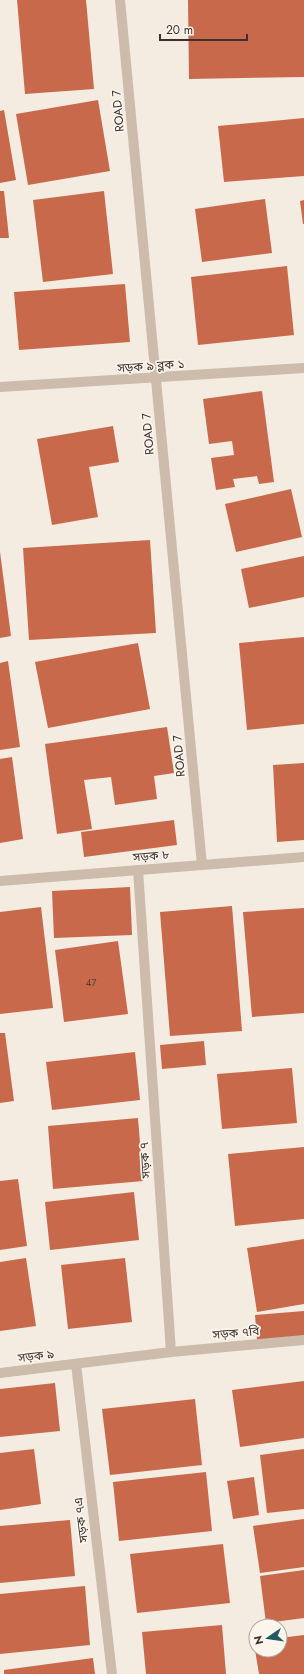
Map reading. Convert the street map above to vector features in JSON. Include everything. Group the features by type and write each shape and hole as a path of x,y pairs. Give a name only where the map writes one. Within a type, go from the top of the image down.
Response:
{"street":[{"name":"ROAD 7","path":"120,0 202,865"},
{"name":"সড়ক ৯ ব্লক ১","path":"0,387 156,379 304,368"},
{"name":"সড়ক ৮","path":"0,881 304,857"},
{"name":"সড়ক ৭","path":"138,870 171,1352"},
{"name":"সড়ক ৭বি","path":"171,1352 304,1340"},
{"path":"76,1364 171,1352"},
{"name":"সড়ক ৯","path":"0,1373 76,1364"},
{"name":"সড়ক ৭এ","path":"76,1364 112,1674"}],"building":[{"path":"17,0 86,0 94,89 25,94"},
{"path":"188,0 304,0 304,77 189,79"},
{"path":"98,100 110,171 28,185 16,114"},
{"path":"4,110 16,180 0,183 0,111"},
{"path":"304,118 304,176 224,182 218,126"},
{"path":"0,191 4,191 9,238 0,238"},
{"path":"104,191 113,274 43,282 33,200"},
{"path":"265,199 272,253 202,262 195,209"},
{"path":"304,200 304,224 303,224 300,201"},
{"path":"287,266 294,335 198,345 191,277"},
{"path":"125,284 130,342 19,350 14,292"},
{"path":"262,391 274,482 259,484 257,476 233,479 235,487 216,490 211,458 234,455 232,441 209,444 203,399"},
{"path":"113,426 119,462 89,467 98,517 52,525 37,439"},
{"path":"291,489 302,537 236,552 225,504"},
{"path":"150,540 156,633 29,640 23,548"},
{"path":"0,552 11,636 0,638"},
{"path":"304,556 304,597 249,608 241,569"},
{"path":"304,637 304,724 247,730 239,643"},
{"path":"138,643 150,709 48,728 35,662"},
{"path":"8,661 20,747 0,750 0,663"},
{"path":"167,727 174,773 154,776 157,799 115,805 111,777 84,780 92,829 57,834 45,744"},
{"path":"12,757 23,839 0,843 0,759"},
{"path":"304,763 304,840 277,842 273,765"},
{"path":"174,820 177,845 84,857 81,832"},
{"path":"130,887 132,935 54,938 52,891"},
{"path":"232,906 242,1031 170,1036 160,912"},
{"path":"41,907 53,1008 0,1014 0,912"},
{"path":"304,908 304,1013 252,1017 243,912"},
{"path":"118,941 128,1014 64,1022 55,950"},
{"path":"0,1033 5,1033 14,1101 0,1103"},
{"path":"204,1041 206,1065 162,1069 160,1045"},
{"path":"135,1052 140,1100 52,1110 46,1062"},
{"path":"292,1068 297,1123 222,1129 217,1074"},
{"path":"138,1118 143,1181 53,1189 48,1126"},
{"path":"304,1147 304,1219 235,1226 228,1154"},
{"path":"18,1179 27,1246 0,1250 0,1181"},
{"path":"134,1192 139,1240 50,1250 45,1202"},
{"path":"304,1239 304,1304 257,1312 247,1248"},
{"path":"26,1258 36,1326 0,1331 0,1262"},
{"path":"125,1258 132,1322 68,1329 61,1265"},
{"path":"304,1311 304,1336 257,1340 255,1315"},
{"path":"304,1381 304,1438 240,1447 232,1390"},
{"path":"55,1383 60,1431 0,1437 0,1389"},
{"path":"195,1399 202,1465 110,1475 102,1409"},
{"path":"34,1449 41,1504 0,1510 0,1453"},
{"path":"304,1449 304,1509 267,1513 260,1455"},
{"path":"206,1472 212,1531 119,1541 113,1482"},
{"path":"254,1477 259,1515 233,1519 227,1481"},
{"path":"304,1519 304,1567 260,1573 253,1526"},
{"path":"70,1520 75,1576 0,1583 0,1526"},
{"path":"223,1544 230,1603 137,1613 130,1554"},
{"path":"304,1570 304,1618 288,1620 288,1618 265,1618 260,1576"},
{"path":"85,1586 90,1645 0,1654 0,1594"},
{"path":"222,1625 226,1674 146,1674 142,1632"},
{"path":"304,1635 304,1674 259,1674 256,1658 288,1658 288,1637"},
{"path":"93,1658 95,1674 4,1674 4,1670"}]}
